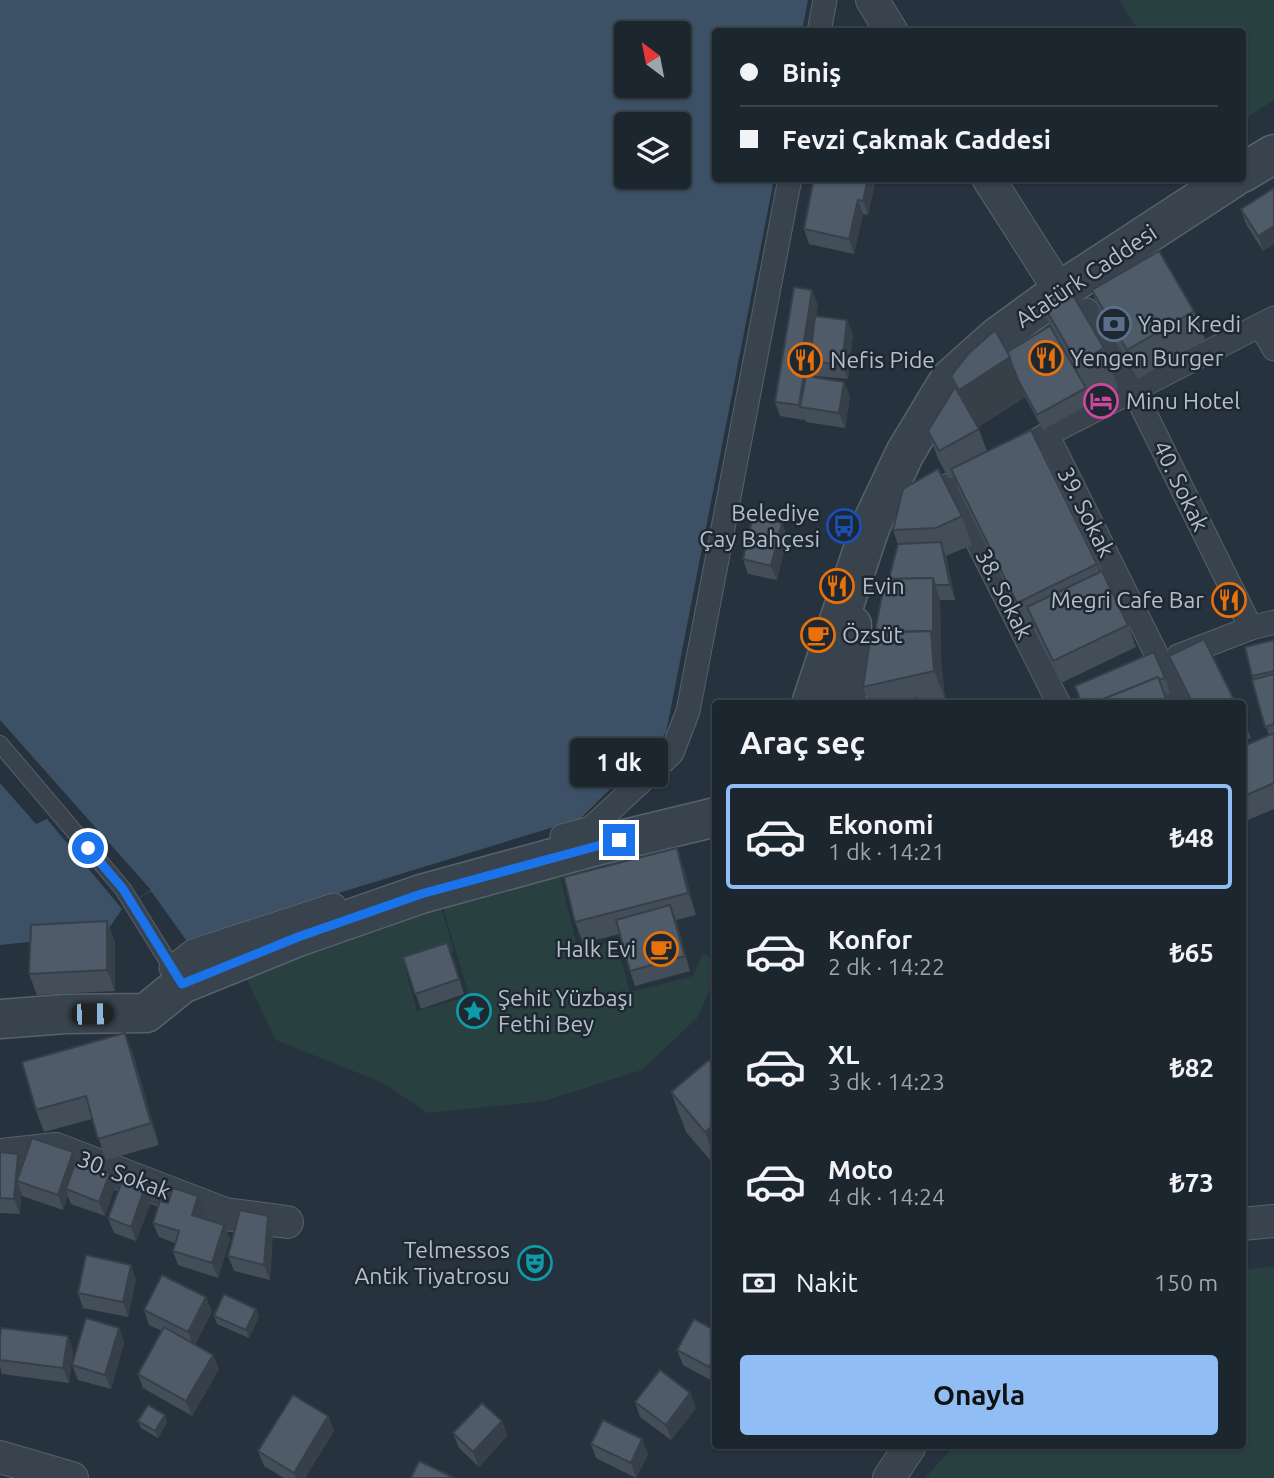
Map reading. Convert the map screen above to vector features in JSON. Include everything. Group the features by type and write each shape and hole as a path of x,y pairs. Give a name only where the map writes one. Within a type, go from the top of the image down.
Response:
{"street":[{"path":"820,28 825,0"},
{"path":"872,0 890,28"},
{"path":"1246,171 1274,154"},
{"path":"0,1020 65,1014 146,1013 177,976 193,951 377,891 592,828 673,753 688,711 789,182"},
{"path":"991,182 1074,300"},
{"name":"Atatürk Caddesi","path":"812,700 871,525 905,453 949,380 997,337 1074,300 1229,182"},
{"name":"40. Sokak","path":"1074,300 1133,389 1251,628"},
{"path":"916,499 949,485 1267,321 1274,349"},
{"name":"39. Sokak","path":"1047,434 1179,700"},
{"name":"38. Sokak","path":"949,485 1054,700"},
{"name":"Atatürk Caddesi","path":"846,700 856,571"},
{"path":"1136,672 1251,628 1274,622"},
{"path":"1062,700 1083,691"},
{"path":"177,976 421,894 596,846 712,819"},
{"name":"30. Sokak","path":"0,1155 56,1149 225,1214 287,1222"},
{"path":"1246,1224 1274,1221"},
{"path":"889,1478 908,1449"},
{"path":"0,1457 72,1478"}],"lane":[{"path":"0,744 123,889 177,976"}],"green space":[{"path":"1119,0 1274,0 1274,100 1246,118 1246,28 1137,28"},
{"path":"560,875 577,947 616,942 630,992 693,976 703,953 712,958 712,985 697,1018 642,1070 544,1101 428,1113 383,1083 276,1040 245,976 440,904 454,952 404,965 417,1011 469,996 442,904"},
{"path":"1274,1266 1274,1478 925,1478 951,1449 1246,1449 1246,1270"}],"water":[{"path":"0,0 808,0 803,28 712,28 712,182 773,182 666,733 580,819 186,940 151,891 122,909 105,934 0,945"}],"pier":[{"path":"0,720 151,890 122,909 47,819 36,824 0,783"}],"building":[{"path":"813,182 867,182 863,201 858,200 849,239 804,229"},
{"path":"1274,188 1274,226 1258,236 1241,209"},
{"path":"1159,251 1194,311 1127,350 1092,290"},
{"path":"1067,285 1104,348 1077,363 1041,301"},
{"path":"794,287 812,290 800,367 805,367 799,405 775,402"},
{"path":"815,316 847,320 842,365 810,361"},
{"path":"1050,326 1086,388 1037,415 1007,352"},
{"path":"995,330 1010,357 959,390 951,376 969,353"},
{"path":"806,376 844,382 839,413 800,407"},
{"path":"955,387 979,429 939,451 928,431"},
{"path":"1031,430 1097,564 1017,603 951,469"},
{"path":"938,469 962,516 936,528 893,530 903,489"},
{"path":"753,516 782,523 771,566 743,559"},
{"path":"941,542 950,585 935,585 933,578 889,579 898,544"},
{"path":"1102,571 1128,625 1053,661 1027,607"},
{"path":"933,578 933,637 931,631 875,632 885,579"},
{"path":"931,631 934,671 863,687 871,633"},
{"path":"1204,639 1234,700 1191,700 1169,656"},
{"path":"1274,640 1274,671 1252,676 1245,647"},
{"path":"1154,652 1165,678 1159,680 1158,677 1101,700 1080,700 1075,686"},
{"path":"1274,674 1274,724 1265,727 1252,680"},
{"path":"1158,677 1167,700 1101,700"},
{"path":"1274,733 1274,783 1246,795 1246,745"},
{"path":"677,848 688,893 575,922 564,877"},
{"path":"670,905 685,956 630,971 616,920"},
{"path":"107,921 107,970 29,974 31,925"},
{"path":"447,943 459,979 415,994 403,957"},
{"path":"125,1033 151,1123 98,1139 86,1096 36,1110 22,1062"},
{"path":"709,1060 712,1063 712,1126 705,1132 671,1092"},
{"path":"32,1138 73,1152 58,1195 17,1181"},
{"path":"0,1152 18,1154 14,1199 0,1198"},
{"path":"76,1161 110,1173 99,1202 66,1189"},
{"path":"123,1179 145,1187 131,1227 108,1218"},
{"path":"173,1188 198,1196 192,1215 224,1225 212,1263 173,1251 179,1231 153,1223 160,1201 168,1203"},
{"path":"240,1210 268,1216 264,1265 228,1256"},
{"path":"86,1255 131,1265 123,1302 78,1293"},
{"path":"162,1275 206,1297 188,1332 144,1310"},
{"path":"224,1294 256,1309 246,1330 214,1316"},
{"path":"86,1318 119,1328 105,1375 72,1365"},
{"path":"694,1319 712,1329 712,1362 709,1367 677,1350"},
{"path":"164,1327 213,1355 186,1401 138,1374"},
{"path":"1,1328 68,1336 63,1368 0,1360"},
{"path":"660,1370 690,1393 666,1425 635,1402"},
{"path":"293,1395 328,1416 294,1473 258,1451"},
{"path":"482,1403 502,1421 473,1452 453,1433"},
{"path":"148,1405 165,1415 155,1431 138,1421"},
{"path":"603,1420 642,1439 631,1463 591,1444"},
{"path":"419,1461 454,1478 411,1478"}],"place":[{"name":"Yapı Kredi","path":"1114,324"},
{"name":"Yengen Burger","path":"1046,358"},
{"name":"Nefis Pide","path":"805,360"},
{"name":"Minu Hotel","path":"1101,401"},
{"name":"Belediye Çay Bahçesi","path":"844,526"},
{"name":"Evin","path":"837,586"},
{"name":"Megri Cafe Bar","path":"1229,600"},
{"name":"Özsüt","path":"818,635"},
{"name":"Halk Evi","path":"661,949"},
{"name":"Şehit Yüzbaşı Fethi Bey","path":"474,1011"},
{"name":"Telmessos Antik Tiyatrosu","path":"535,1263"}],"route":[{"path":"88,848 123,889 182,984 298,937 421,894 619,840"}]}
